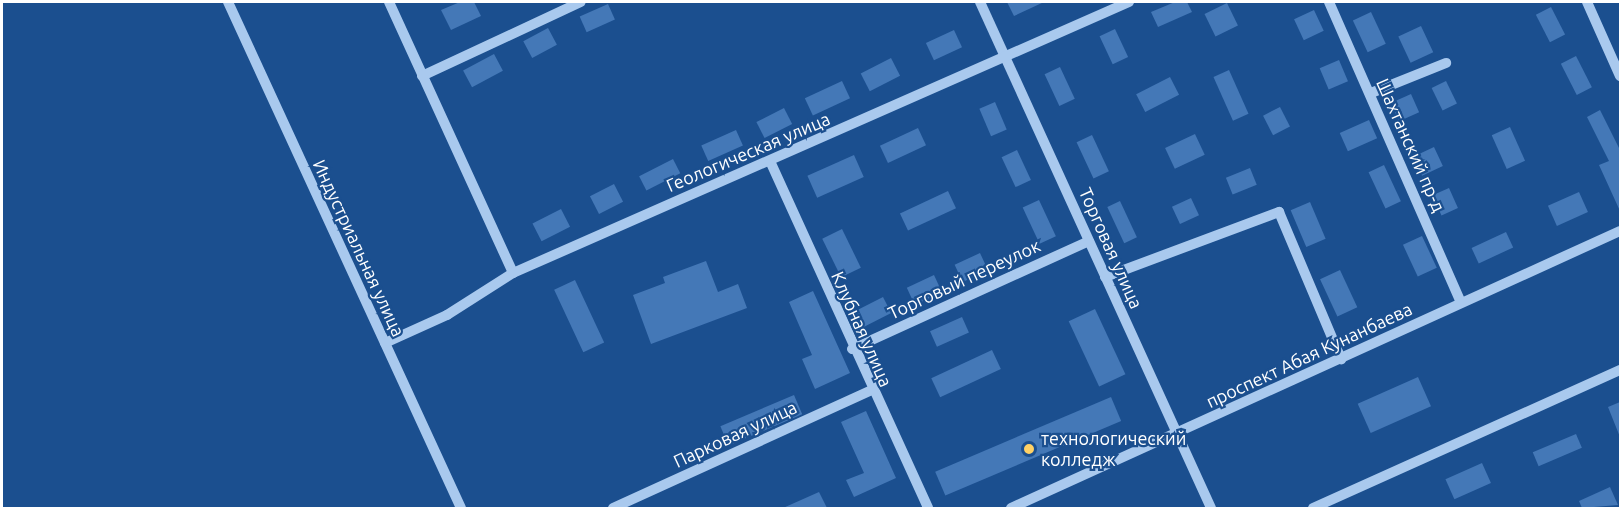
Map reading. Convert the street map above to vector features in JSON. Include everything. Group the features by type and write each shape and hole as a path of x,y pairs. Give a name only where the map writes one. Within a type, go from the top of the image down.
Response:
{"street":[{"name":"Индустриальная улица","path":"228,2 461,508"},
{"path":"389,2 513,273"},
{"path":"422,76 581,2"},
{"name":"Торговая улица","path":"980,2 1175,434 1211,508"},
{"name":"Геологическая улица","path":"385,343 447,315 513,273 1007,58 1130,2"},
{"name":"Шахтанский пр-д","path":"1329,2 1461,302"},
{"path":"1587,2 1620,76"},
{"path":"1371,93 1446,63"},
{"name":"Клубная улица","path":"770,161 852,348 928,508"},
{"path":"1105,277 1279,212 1341,358"},
{"name":"проспект Абая Кунанбаева","path":"1011,508 1620,231"},
{"name":"Торговый переулок","path":"852,348 1089,240"},
{"path":"1313,508 1620,370"},
{"name":"Парковая улица","path":"612,508 872,390"}],"building":[{"path":"460,2 474,2 481,16 451,30 441,10"},
{"path":"1007,2 1044,2 1014,16"},
{"path":"1175,2 1187,2 1192,12 1158,27 1151,12"},
{"path":"1227,3 1238,25 1215,36 1205,14"},
{"path":"608,4 615,20 587,32 580,17"},
{"path":"1551,7 1565,35 1550,42 1536,15"},
{"path":"1314,10 1324,31 1304,40 1294,19"},
{"path":"1371,12 1386,44 1368,52 1353,20"},
{"path":"1421,26 1433,52 1411,63 1398,37"},
{"path":"548,28 557,45 532,58 523,41"},
{"path":"1115,29 1128,57 1113,64 1100,36"},
{"path":"954,30 962,47 934,60 926,43"},
{"path":"494,54 503,71 472,87 463,70"},
{"path":"1576,56 1592,87 1577,95 1561,64"},
{"path":"891,58 900,76 870,91 861,73"},
{"path":"1339,60 1348,81 1329,89 1320,68"},
{"path":"1060,67 1075,99 1059,106 1045,74"},
{"path":"1229,70 1249,114 1233,121 1213,77"},
{"path":"1170,77 1179,95 1145,112 1136,94"},
{"path":"842,81 850,98 813,116 805,98"},
{"path":"1446,81 1457,103 1443,110 1432,88"},
{"path":"1411,94 1419,112 1399,121 1391,103"},
{"path":"995,102 1007,130 991,136 979,109"},
{"path":"1280,107 1290,127 1273,135 1263,116"},
{"path":"784,108 792,124 765,138 756,122"},
{"path":"1600,110 1620,150 1620,211 1599,165 1609,161 1587,117"},
{"path":"1369,120 1377,138 1348,151 1340,133"},
{"path":"1510,127 1525,161 1507,169 1492,135"},
{"path":"918,128 926,145 888,163 880,146"},
{"path":"736,130 743,146 708,161 701,145"},
{"path":"1195,134 1205,155 1175,169 1165,148"},
{"path":"1092,135 1109,171 1093,178 1077,142"},
{"path":"1434,147 1443,166 1422,176 1413,157"},
{"path":"1017,150 1031,180 1016,187 1002,157"},
{"path":"854,155 864,177 817,198 807,176"},
{"path":"673,159 680,173 646,191 639,176"},
{"path":"1384,165 1401,201 1385,208 1369,172"},
{"path":"1250,168 1257,185 1233,194 1226,178"},
{"path":"614,184 623,202 599,214 590,196"},
{"path":"1449,188 1458,208 1442,215 1433,195"},
{"path":"948,191 956,208 908,231 900,213"},
{"path":"1579,192 1588,212 1557,226 1548,206"},
{"path":"1191,198 1199,215 1180,224 1172,207"},
{"path":"1039,200 1056,236 1040,244 1023,208"},
{"path":"1120,201 1137,237 1124,243 1107,207"},
{"path":"1310,202 1326,239 1306,247 1291,210"},
{"path":"561,209 570,227 542,241 532,224"},
{"path":"842,229 861,268 841,277 822,239"},
{"path":"1506,232 1513,247 1479,263 1472,248"},
{"path":"1422,236 1437,268 1418,277 1403,245"},
{"path":"980,253 988,270 963,282 955,265"},
{"path":"706,261 718,292 738,284 747,308 651,344 633,295 665,283 663,277"},
{"path":"1340,270 1357,307 1337,316 1320,279"},
{"path":"934,275 942,292 915,305 907,288"},
{"path":"575,280 604,343 583,352 554,290"},
{"path":"813,291 850,373 815,389 802,359 812,355 789,302"},
{"path":"883,297 891,313 863,328 854,312"},
{"path":"1095,309 1125,374 1099,387 1069,321"},
{"path":"962,317 969,333 937,347 930,331"},
{"path":"992,350 1001,369 940,397 931,378"},
{"path":"1418,377 1431,406 1371,433 1358,404"},
{"path":"794,395 802,414 729,446 720,426"},
{"name":"технологический колледж","path":"1111,397 1121,421 945,496 935,472"},
{"path":"1620,402 1620,437 1608,407"},
{"path":"866,411 896,478 854,497 846,480 864,473 841,422"},
{"path":"1576,434 1582,448 1539,466 1533,452"},
{"path":"1482,463 1491,483 1454,499 1445,479"},
{"path":"1610,487 1618,505 1582,508 1579,501"},
{"path":"819,492 827,508 783,508"}],"place":[{"name":"технологический колледж","path":"1029,449"}]}
